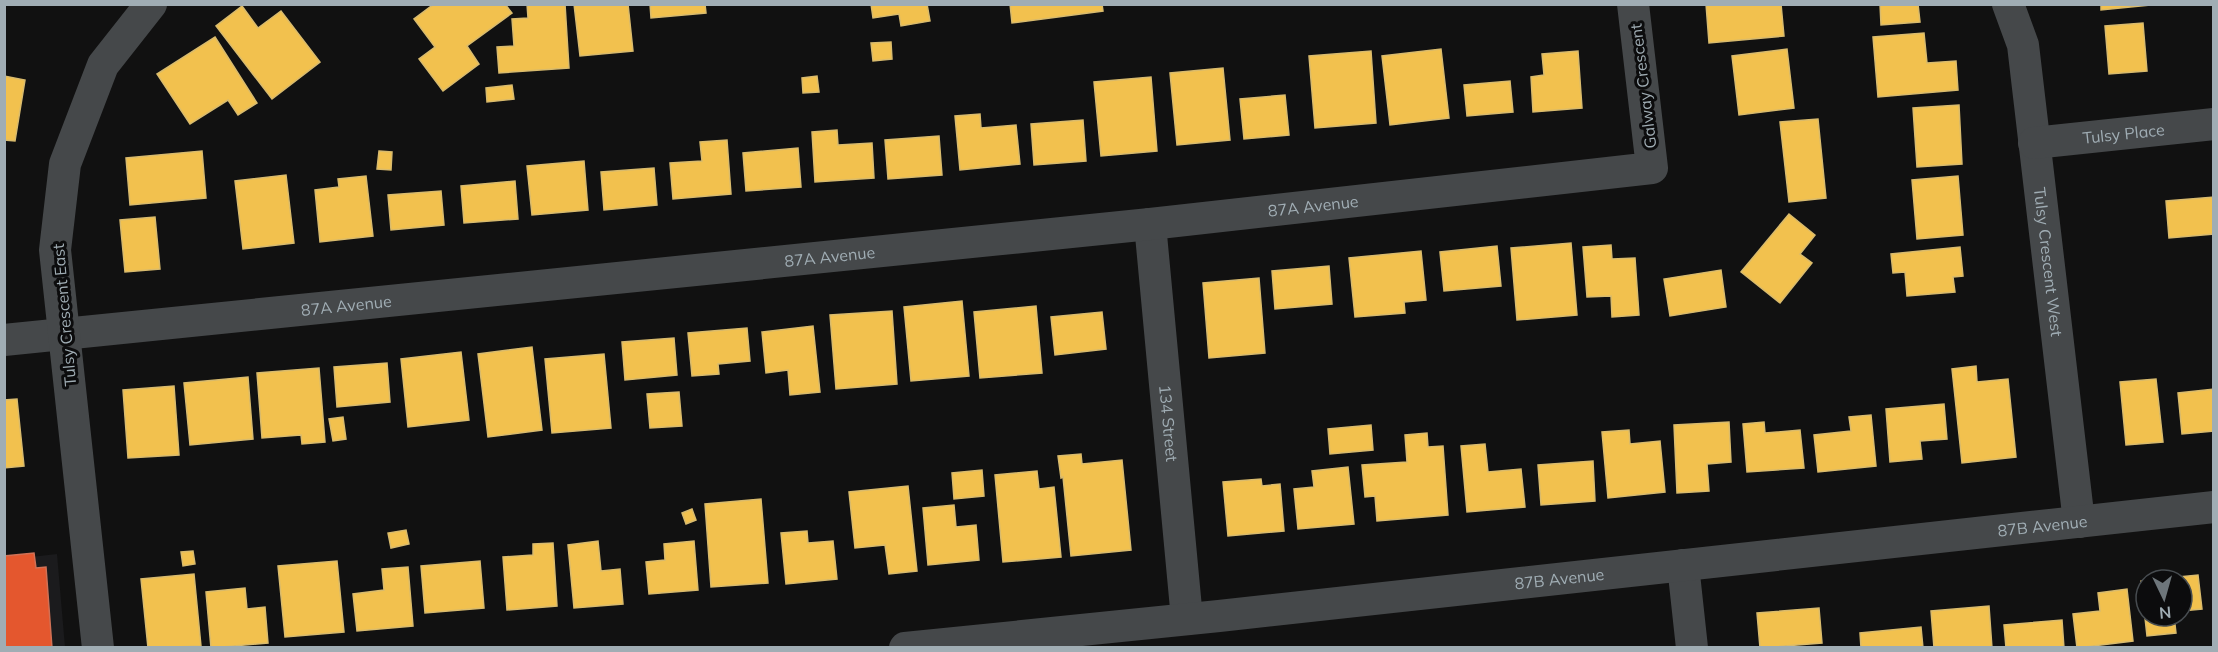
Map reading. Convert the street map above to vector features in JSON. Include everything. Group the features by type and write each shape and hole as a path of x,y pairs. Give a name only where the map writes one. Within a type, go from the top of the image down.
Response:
{"street":[{"name":"Tulsy Crescent East","path":"98,648 55,250 65,164 103,65 151,4"},
{"name":"Galway Crescent","path":"1633,4 1652,168"},
{"name":"Tulsy Crescent West","path":"2008,4 2023,45 2079,522"},
{"name":"Tulsy Place","path":"2034,143 2214,124"},
{"name":"87A Avenue","path":"4,340 1150,225 1652,168"},
{"name":"134 Street","path":"1150,225 1187,619"},
{"name":"87B Avenue","path":"905,648 2214,507"},
{"path":"1683,565 1692,648"}],"shaded area":[{"path":"57,554 65,647 5,647 4,560"}],"building: Homes":[{"path":"434,4 505,4 512,13 467,46 479,64 443,91 419,59 435,47 414,19"},
{"path":"527,4 565,4 569,68 499,73 497,47 514,46 512,19 528,18"},
{"path":"574,4 628,4 633,51 580,56"},
{"path":"650,4 705,4 706,13 651,18"},
{"path":"871,4 927,4 930,21 901,26 899,14 873,18"},
{"path":"1010,4 1102,4 1103,11 1012,23"},
{"path":"1706,4 1781,4 1784,36 1709,43"},
{"path":"1880,4 1918,4 1920,22 1881,25"},
{"path":"2101,4 2150,4 2150,5 2101,10"},
{"path":"242,6 258,28 281,11 320,62 272,99 216,26"},
{"path":"2143,23 2147,71 2109,74 2105,26"},
{"path":"1924,33 1927,63 1956,61 1958,90 1878,97 1873,37"},
{"path":"215,37 257,103 238,115 228,100 190,124 157,74"},
{"path":"891,42 892,59 873,61 871,43"},
{"path":"1441,49 1449,118 1390,125 1382,56"},
{"path":"1787,49 1794,108 1739,115 1732,56"},
{"path":"1371,51 1376,123 1315,128 1309,56"},
{"path":"1578,51 1582,108 1533,112 1531,77 1544,75 1542,54"},
{"path":"1223,68 1230,140 1177,145 1170,73"},
{"path":"4,76 25,80 15,141 4,140"},
{"path":"817,76 819,92 803,93 802,78"},
{"path":"1151,77 1157,151 1101,156 1094,82"},
{"path":"1510,81 1513,112 1467,116 1464,85"},
{"path":"512,85 514,99 487,102 486,88"},
{"path":"1285,95 1289,135 1244,139 1240,99"},
{"path":"1959,105 1962,164 1917,167 1913,108"},
{"path":"980,114 981,128 1016,125 1020,164 960,170 955,116"},
{"path":"1818,119 1826,198 1789,202 1780,122"},
{"path":"1083,120 1086,161 1034,165 1031,124"},
{"path":"837,130 838,145 872,143 874,178 815,182 812,132"},
{"path":"939,136 942,175 888,179 885,140"},
{"path":"727,140 731,194 673,199 670,163 702,161 700,142"},
{"path":"798,148 801,187 746,191 743,153"},
{"path":"202,151 206,198 130,205 126,158"},
{"path":"379,151 392,152 391,170 377,169"},
{"path":"584,161 588,210 532,215 527,166"},
{"path":"654,168 657,205 604,210 601,172"},
{"path":"286,175 294,243 243,249 235,181"},
{"path":"366,176 373,236 320,242 315,190 339,187 338,179"},
{"path":"1958,176 1963,235 1917,239 1912,180"},
{"path":"515,181 518,219 464,223 461,186"},
{"path":"441,191 444,225 391,230 388,195"},
{"path":"2214,197 2214,234 2169,238 2166,201"},
{"path":"1789,214 1815,235 1800,254 1812,263 1780,303 1741,272"},
{"path":"155,217 160,269 125,272 120,220"},
{"path":"1571,243 1577,315 1517,320 1511,248"},
{"path":"1611,245 1612,259 1635,258 1639,315 1612,317 1611,296 1587,297 1583,247"},
{"path":"1497,246 1501,286 1444,291 1440,252"},
{"path":"1960,247 1963,276 1953,277 1955,292 1907,296 1905,272 1893,273 1891,254"},
{"path":"1421,251 1426,300 1404,302 1405,313 1355,317 1349,258"},
{"path":"1329,266 1332,304 1275,309 1272,271"},
{"path":"1721,270 1726,307 1670,316 1664,279"},
{"path":"1259,278 1265,353 1209,358 1203,283"},
{"path":"962,301 969,376 911,381 904,307"},
{"path":"1036,306 1042,373 980,378 974,312"},
{"path":"892,311 897,384 836,389 830,315"},
{"path":"1102,312 1106,349 1055,355 1051,317"},
{"path":"813,326 820,392 790,395 788,370 766,373 762,332"},
{"path":"747,328 750,361 718,364 719,374 692,376 688,333"},
{"path":"674,338 677,375 625,380 622,342"},
{"path":"532,347 542,430 488,437 478,354"},
{"path":"461,352 469,420 408,427 401,359"},
{"path":"604,354 611,428 552,433 545,359"},
{"path":"387,363 390,402 337,407 334,367"},
{"path":"1976,366 1977,382 2008,379 2016,457 1962,463 1952,369"},
{"path":"319,368 325,442 302,444 301,435 262,438 257,373"},
{"path":"248,377 253,439 190,445 184,383"},
{"path":"2156,379 2163,442 2126,445 2120,382"},
{"path":"174,386 179,455 128,458 123,390"},
{"path":"2214,389 2214,431 2182,434 2178,393"},
{"path":"679,392 682,426 650,428 647,394"},
{"path":"17,399 24,466 4,468 4,400"},
{"path":"1944,404 1947,439 1920,441 1922,459 1890,462 1886,409"},
{"path":"1871,415 1876,466 1818,472 1814,435 1851,431 1849,417"},
{"path":"343,417 346,439 333,441 329,419"},
{"path":"1729,422 1731,462 1707,464 1709,491 1677,493 1674,425"},
{"path":"1764,422 1765,433 1800,430 1804,468 1747,472 1743,424"},
{"path":"1371,425 1373,450 1330,454 1328,429"},
{"path":"1629,430 1630,444 1660,441 1665,492 1608,498 1602,432"},
{"path":"1427,433 1428,447 1443,446 1448,515 1377,521 1375,496 1365,497 1362,465 1407,462 1405,435"},
{"path":"1485,444 1488,472 1521,469 1525,507 1467,512 1461,446"},
{"path":"1081,454 1082,464 1122,460 1131,550 1071,556 1063,477 1061,478 1058,456"},
{"path":"1593,461 1595,501 1541,505 1538,465"},
{"path":"1348,467 1354,524 1298,529 1294,489 1314,487 1312,471"},
{"path":"982,470 984,496 954,499 952,473"},
{"path":"1037,471 1039,489 1054,487 1061,557 1003,562 995,475"},
{"path":"1261,479 1262,486 1280,484 1284,531 1228,536 1223,482"},
{"path":"908,486 917,571 889,574 885,545 855,548 849,492"},
{"path":"761,499 768,583 711,587 705,504"},
{"path":"954,505 956,527 976,525 979,560 928,565 923,508"},
{"path":"692,509 696,520 686,524 682,513"},
{"path":"406,530 409,544 391,548 388,533"},
{"path":"807,531 808,543 833,541 837,579 786,584 781,533"},
{"path":"598,541 601,571 620,569 623,604 574,608 568,545"},
{"path":"694,541 698,590 649,594 646,562 665,560 664,544"},
{"path":"553,543 557,606 507,610 503,557 533,555 533,544"},
{"path":"193,551 195,564 183,566 181,552"},
{"path":"337,561 344,632 285,637 278,566"},
{"path":"480,561 484,608 425,613 421,566"},
{"path":"408,567 413,626 357,631 353,594 384,590 382,569"},
{"path":"194,574 201,646 148,648 141,579"},
{"path":"2194,575 2198,575 2202,609 2194,610"},
{"path":"245,588 247,609 265,607 268,643 211,648 206,592"},
{"path":"2127,589 2133,641 2077,648 2073,614 2100,611 2098,593"},
{"path":"1989,606 1992,648 1934,648 1931,611"},
{"path":"1819,608 1822,643 1760,648 1757,613"},
{"path":"2062,620 2064,648 2006,648 2004,625"},
{"path":"1921,627 1923,648 1861,648 1860,633"},
{"path":"2146,628 2175,628 2176,633 2147,636"}],"building: Shops":[{"path":"34,553 36,568 46,567 52,648 4,648 4,556"}]}
